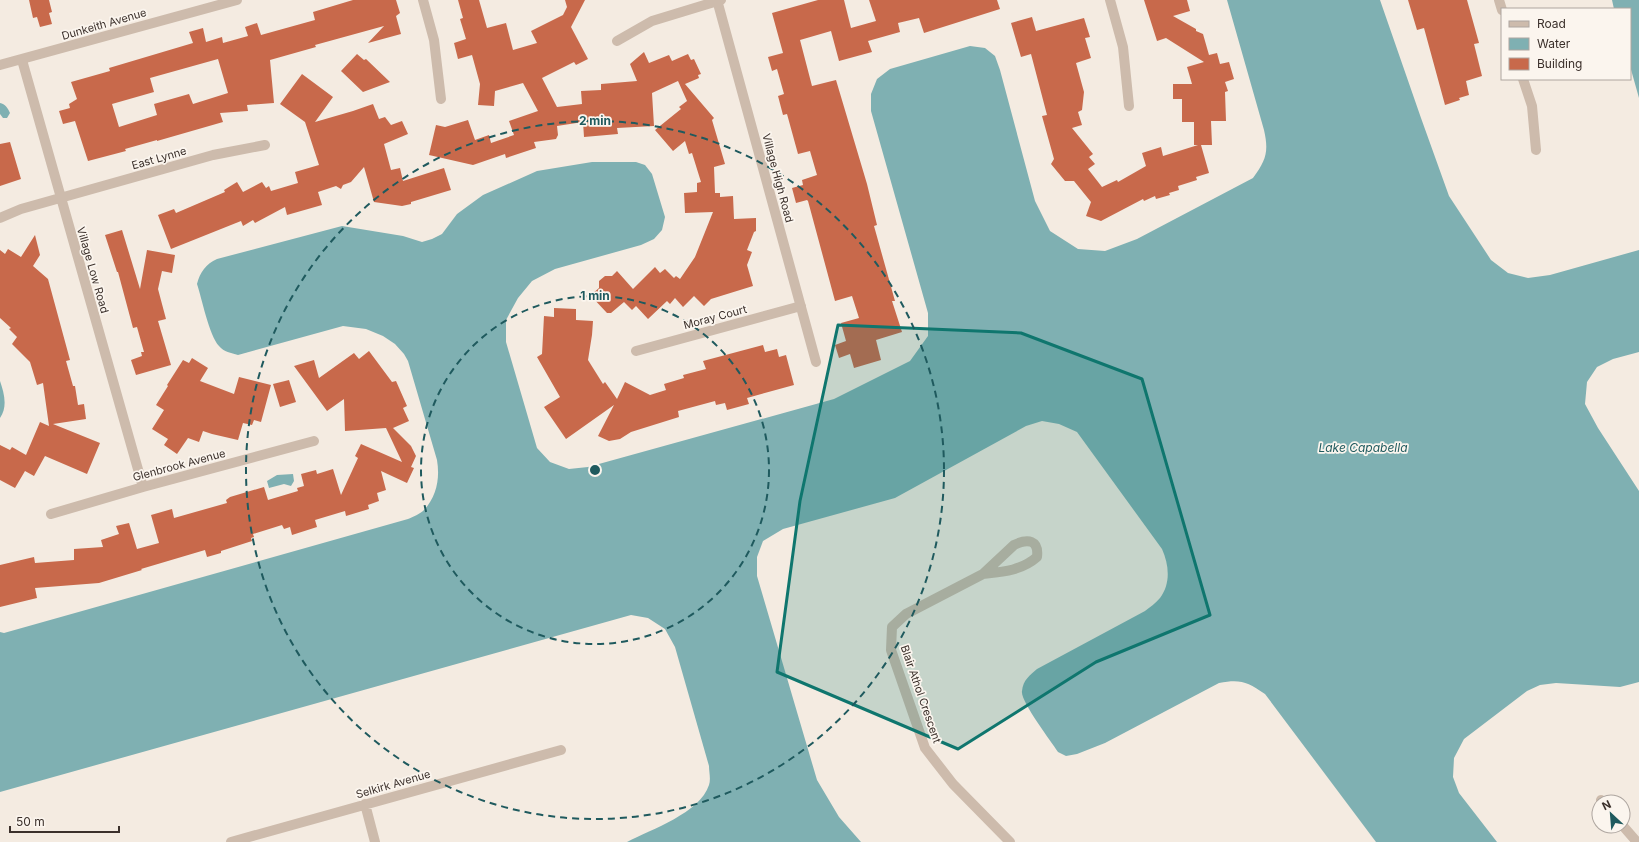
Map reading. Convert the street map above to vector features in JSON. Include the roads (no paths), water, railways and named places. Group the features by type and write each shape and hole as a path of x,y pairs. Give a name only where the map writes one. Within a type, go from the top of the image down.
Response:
{"street":[{"path":"423,0 434,40 441,99"},
{"path":"617,42 652,21 718,0"},
{"name":"Village High Road","path":"718,0 816,362"},
{"path":"1110,0 1123,47 1129,106"},
{"name":"Dunkeith Avenue","path":"0,65 232,1"},
{"name":"Village Low Road","path":"22,60 143,487"},
{"path":"1523,80 1532,106 1536,150"},
{"name":"East Lynne","path":"0,218 21,209 213,155 265,144"},
{"name":"Moray Court","path":"636,351 801,306"},
{"name":"Glenbrook Avenue","path":"51,514 143,487 314,441"},
{"name":"Blair Athol Crescent","path":"982,574 1008,571 1030,563 1037,557 1038,549 1035,544 1029,541 1020,541 982,574 906,614 892,627 891,650 925,748 953,784 1010,842"},
{"name":"Selkirk Avenue","path":"231,842 561,750"},
{"path":"365,804 375,842"},
{"path":"1630,834 1637,842"}],"water":[{"name":"Lake Capabella","path":"1227,0 1380,0 1449,196 1491,260 1508,273 1528,278 1550,275 1639,250 1639,352 1613,359 1597,367 1587,382 1585,404 1598,428 1639,491 1639,682 1620,687 1556,683 1540,685 1527,691 1464,739 1454,758 1453,777 1459,793 1497,842 1376,842 1265,694 1244,682 1233,681 1219,683 1105,743 1077,754 1066,756 1058,752 1026,703 1022,691 1025,681 1037,669 1145,611 1158,600 1164,592 1168,574 1162,549 1077,432 1059,424 1042,421 1026,426 895,498 783,529 763,541 757,557 757,576 817,780 839,817 861,842 627,842 662,826 686,812 704,795 710,780 709,766 675,647 665,629 648,618 631,615 0,792 0,632 4,633 408,519 424,510 435,493 438,480 437,460 408,361 395,344 383,336 366,329 343,326 238,355 225,351 215,341 212,334 197,284 204,269 213,261 342,226 403,236 422,242 442,234 457,214 483,195 537,171 592,162 636,162 645,165 652,174 665,217 662,230 654,239 641,245 555,269 532,281 518,298 506,320 506,342 537,448 550,462 569,469 588,467 834,399 910,361 928,336 928,313 871,111 871,94 877,79 890,69 970,46 985,48 995,56 1035,201 1050,231 1078,249 1105,251 1137,239 1253,178 1264,161 1266,144 1264,130"},
{"path":"1612,0 1639,0 1639,98 1631,70 1631,8 1614,8"},
{"path":"0,103 5,105 10,113 7,118 3,118 0,114"},
{"path":"0,381 5,404 0,418"},
{"path":"293,474 294,481 291,486 284,484 269,488 267,481 277,475"}]}
